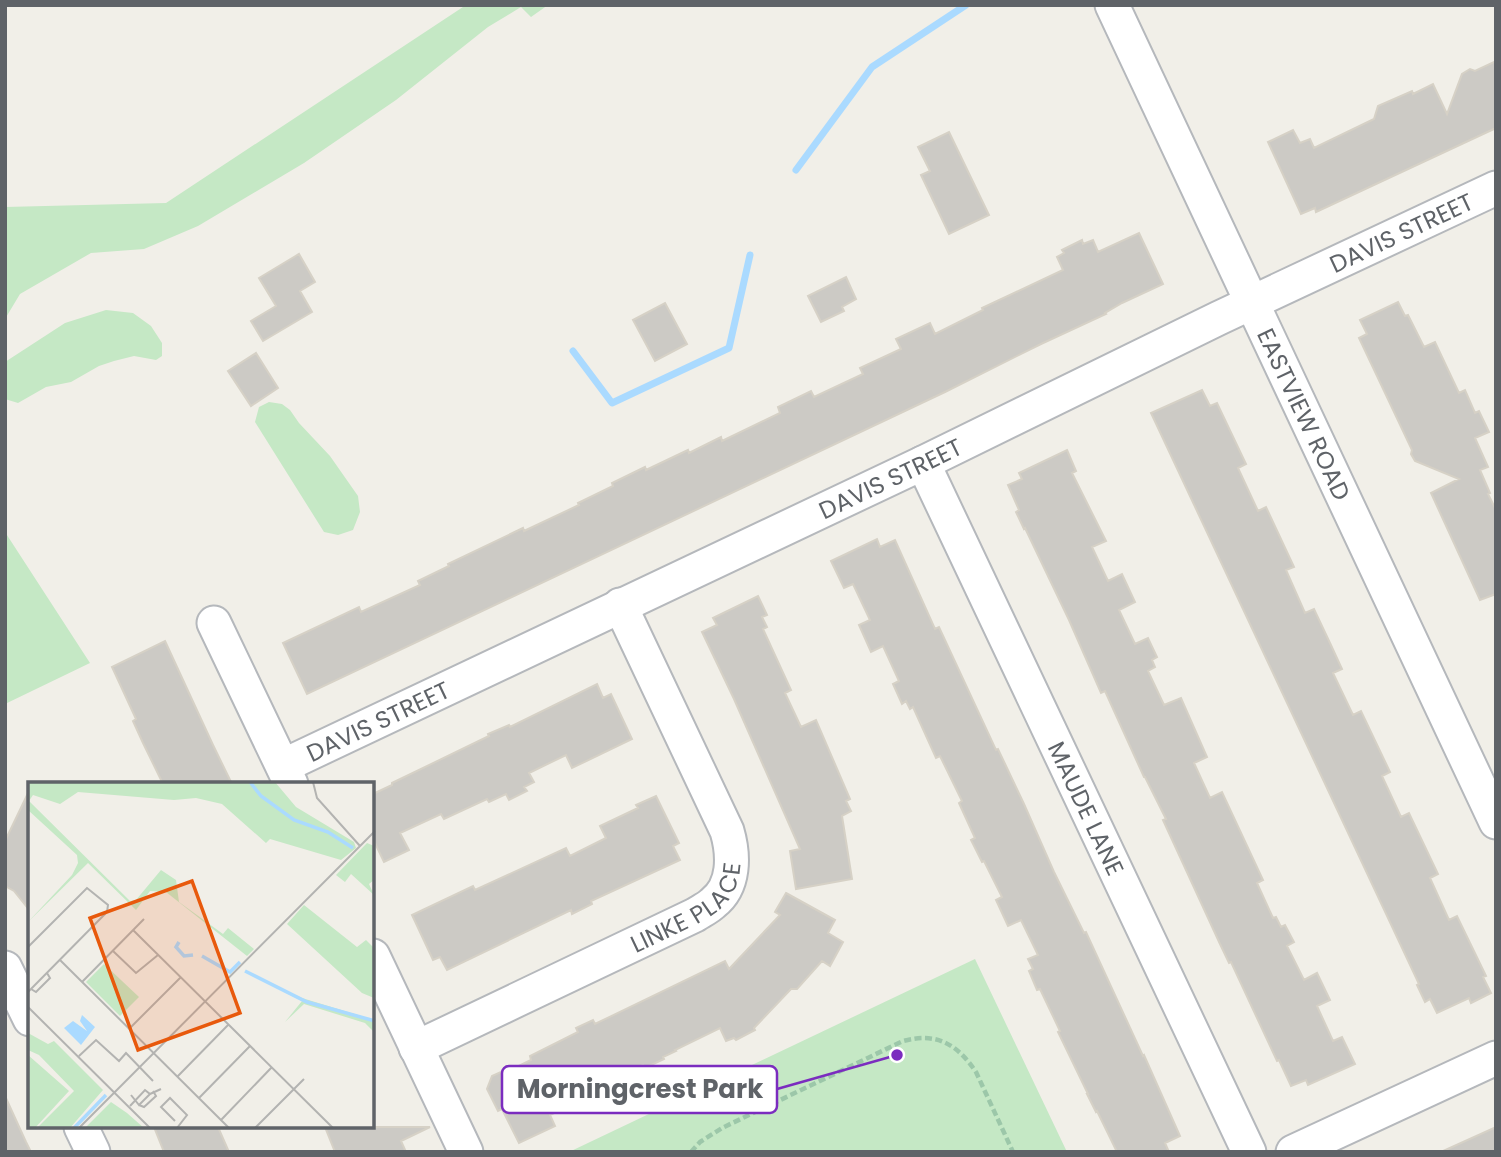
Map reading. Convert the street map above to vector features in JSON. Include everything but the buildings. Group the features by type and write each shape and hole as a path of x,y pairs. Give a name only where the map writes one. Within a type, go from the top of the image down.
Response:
{"street":[{"name":"EASTVIEW ROAD","path":"1112,5 1496,822"},
{"name":"DAVIS STREET","path":"287,775 620,605 1496,188"},
{"name":"MAUDE LANE","path":"923,463 1249,1152"},
{"name":"LINKE PLACE","path":"416,1048 695,915 715,902 725,891 732,862 727,831 620,605"},
{"path":"214,623 287,775"},
{"path":"374,958 466,1152"},
{"path":"5,968 28,1015"},
{"path":"1293,1152 1496,1058"},
{"path":"82,1129 93,1152"}],"path":[{"path":"691,1152 699,1142 722,1128 903,1041 918,1037 949,1044 969,1061 1013,1152"}],"green space":[{"path":"466,5 548,5 531,17 521,7 488,27 396,100 304,163 198,226 144,249 91,253 20,294 5,319 5,207 166,203"},
{"path":"106,310 133,313 151,326 162,343 162,356 156,360 134,356 114,361 71,382 46,387 18,403 5,399 5,362 65,323"},
{"path":"269,402 282,404 290,410 330,456 358,496 360,512 353,530 338,535 324,532 255,422 259,407"},
{"path":"5,532 90,663 5,704"},
{"path":"975,959 1067,1152 569,1152"}],"waterway":[{"path":"796,170 872,67 966,5"},
{"path":"573,351 612,403 729,348 750,255"}],"place":[{"name":"Morningcrest Park","path":"897,1055"}]}
